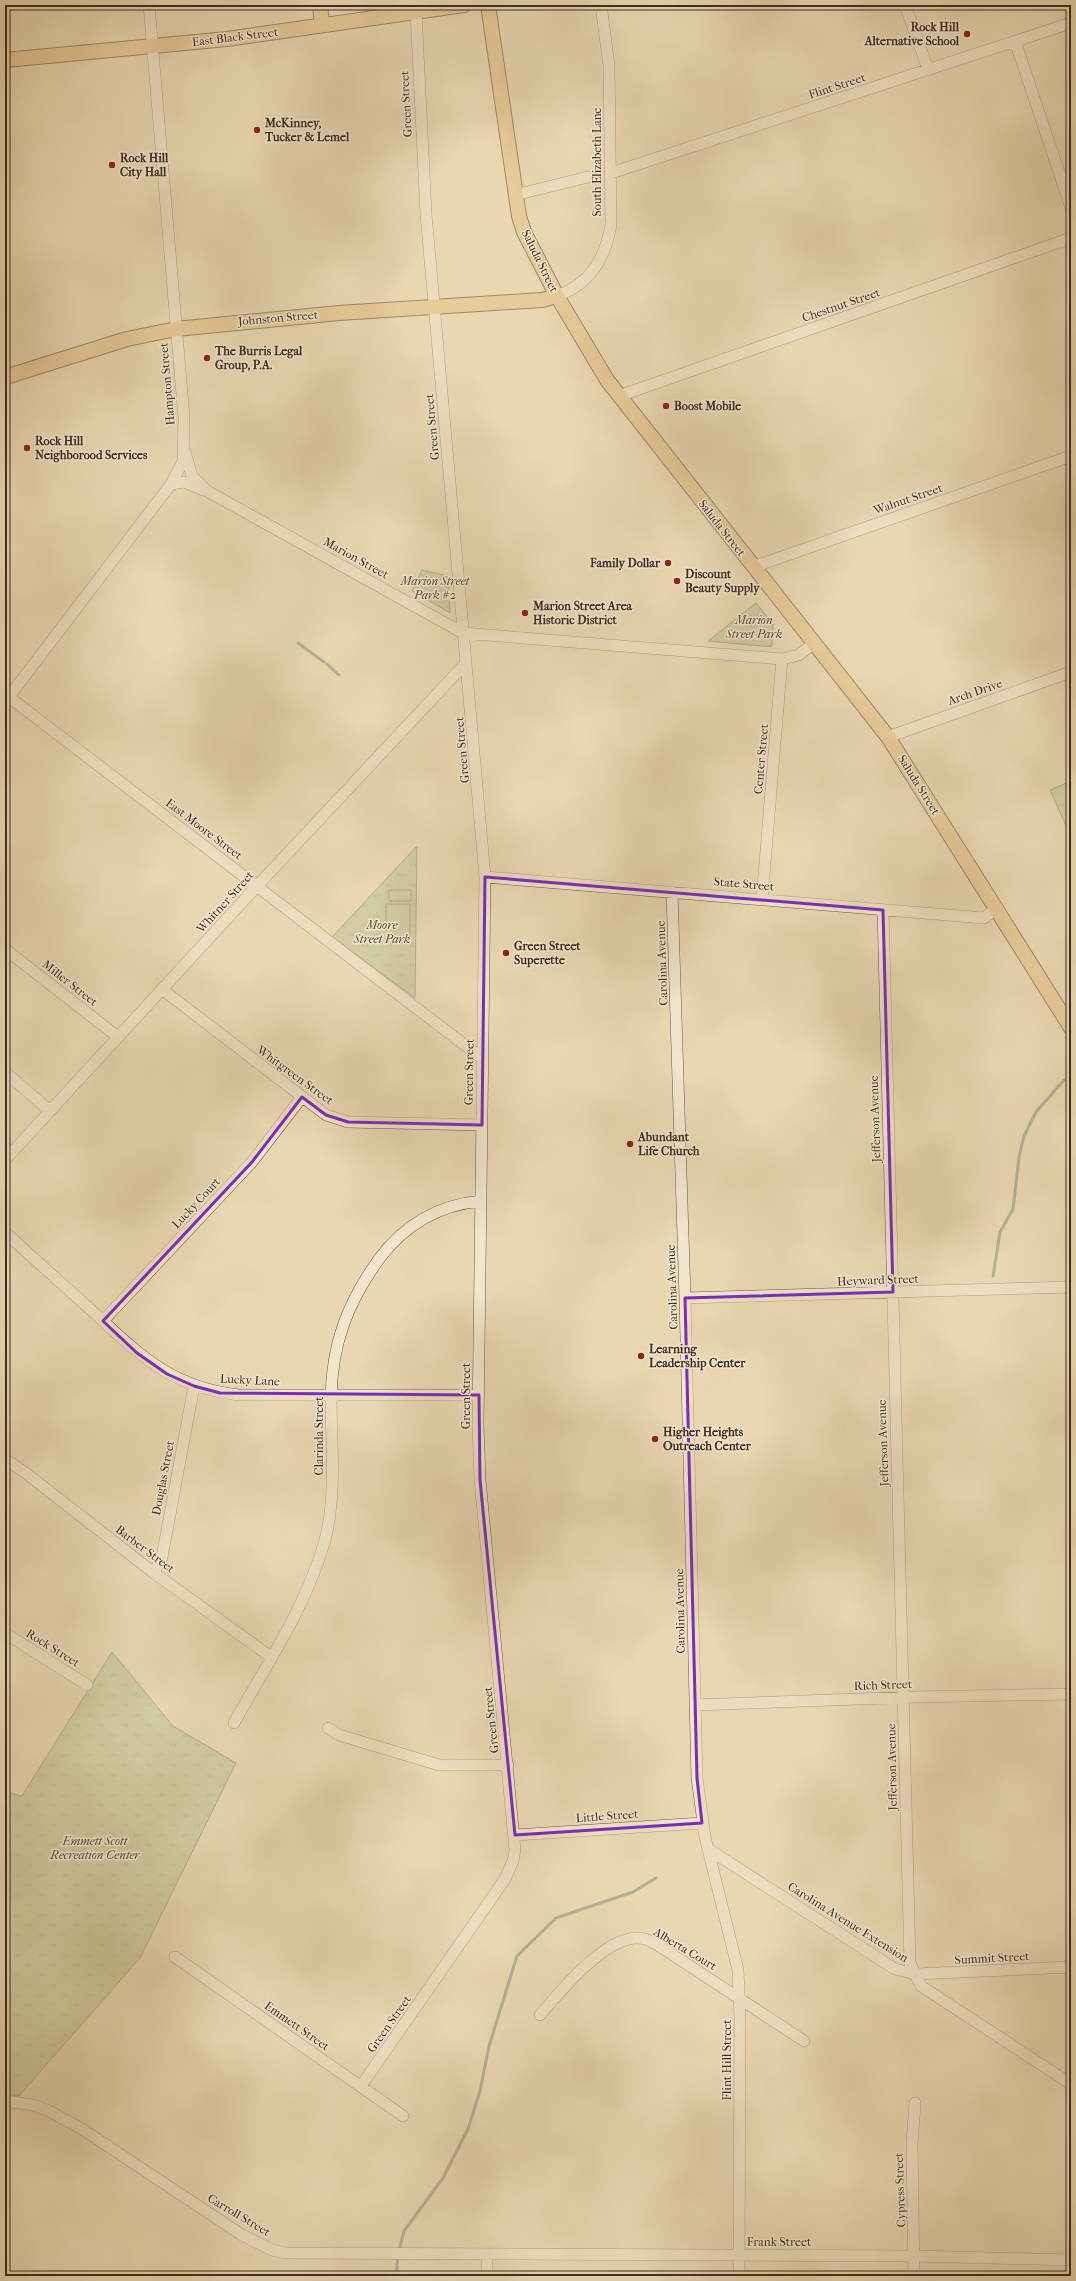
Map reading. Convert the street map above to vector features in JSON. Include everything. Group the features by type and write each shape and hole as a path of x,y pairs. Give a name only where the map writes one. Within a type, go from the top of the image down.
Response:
{"main road":[{"path":"320,5 322,25"},
{"name":"East Black Street","path":"5,60 227,39 464,5"},
{"name":"Saluda Street","path":"488,5 515,195 524,232 556,296 607,380 619,396 888,737 997,908 1071,1028"},
{"name":"Johnston Street","path":"5,377 127,339 176,329 273,318 542,300 556,296"}],"street":[{"name":"Hampton Street","path":"6,697 171,484 181,469 185,451 176,329 151,46 149,5"},
{"name":"South Elizabeth Lane","path":"556,296 571,291 584,280 603,253 611,225 609,66 601,5"},
{"path":"905,5 928,69"},
{"name":"Green Street","path":"361,2086 505,1879 513,1861 515,1835 480,1480 479,1395 485,877 434,307 421,133 416,12"},
{"name":"Flint Street","path":"611,173 1071,23"},
{"path":"1015,42 1071,208"},
{"path":"515,195 588,177"},
{"name":"Chestnut Street","path":"619,396 1071,238"},
{"name":"Marion Street","path":"185,451 192,476 207,491 463,633 782,659"},
{"name":"Walnut Street","path":"753,567 1071,456"},
{"name":"Marion Street","path":"171,484 184,482 198,490 207,491"},
{"path":"782,659 799,655 814,642"},
{"name":"Center Street","path":"762,899 782,659"},
{"name":"Whitner Street","path":"5,1160 163,990 257,886 466,663"},
{"name":"Arch Drive","path":"888,737 1071,672"},
{"name":"East Moore Street","path":"6,697 483,1059"},
{"name":"State Street","path":"485,877 984,918 997,908"},
{"name":"Carolina Avenue","path":"672,892 685,1298 697,1778 702,1823 708,1849"},
{"name":"Jefferson Avenue","path":"883,910 910,1963 915,1974"},
{"name":"Miller Street","path":"7,954 118,1037"},
{"name":"Whitgreen Street","path":"163,990 326,1114 348,1122 482,1125"},
{"path":"5,1072 50,1111"},
{"name":"Lucky Court","path":"103,1321 252,1162 302,1097"},
{"name":"Clarinda Street","path":"234,1723 315,1573 329,1522 332,1474 331,1396 337,1346 347,1312 364,1279 384,1252 404,1231 422,1218 454,1205 481,1201"},
{"name":"Lucky Lane","path":"5,1232 152,1364 194,1386 239,1395 479,1395"},
{"name":"Heyward Street","path":"685,1298 1071,1287"},
{"name":"Douglas Street","path":"154,1573 162,1557 194,1386"},
{"name":"Barber Street","path":"5,1459 27,1474 154,1573 271,1657"},
{"name":"Rock Street","path":"5,1633 87,1684"},
{"name":"Rich Street","path":"695,1704 903,1697 1071,1694"},
{"path":"328,1728 339,1735 428,1763 451,1766 508,1765"},
{"name":"Little Street","path":"515,1835 702,1823"},
{"name":"Carolina Avenue Extension","path":"708,1849 895,1969 915,1974 921,1986 1071,2084"},
{"name":"Flint Hill Street","path":"708,1849 734,1952 740,1998 739,2276"},
{"name":"Alberta Court","path":"540,2016 589,1963 611,1947 631,1939 645,1939 740,1998 804,2041"},
{"name":"Emmett Street","path":"175,1957 403,2116"},
{"name":"Summit Street","path":"915,1974 1071,1967"},
{"name":"Carroll Street","path":"5,2101 33,2105 82,2129 242,2234 272,2250 286,2253 487,2254"},
{"name":"Cypress Street","path":"914,2276 912,2144 915,2103"},
{"path":"487,2254 487,2276"},
{"name":"Frank Street","path":"487,2254 914,2256 1071,2260"}],"highlighted area":[{"path":"485,877 883,910 893,1292 685,1298 697,1778 702,1823 515,1835 480,1480 479,1395 220,1393 194,1386 167,1374 137,1353 103,1321 252,1162 302,1097 326,1115 348,1122 482,1125"}],"green space":[{"name":"Marion Street Park #2","path":"422,570 448,576 450,613 412,591"},
{"name":"Marion Street Park","path":"756,603 773,624 772,647 708,641"},
{"path":"1071,781 1071,837 1050,790"},
{"name":"Moore Street Park","path":"417,846 415,998 332,937"},
{"path":"389,890 411,890 411,901 389,901"},
{"path":"386,904 410,904 410,943 386,943"},
{"name":"Emmett Scott Recreation Center","path":"112,1652 173,1726 236,1763 140,1958 19,2096 5,2094 5,1792 22,1796"}],"waterway":[{"path":"298,643 324,662"},
{"path":"327,664 339,675"},
{"path":"993,1276 1000,1232 1013,1209 1019,1157 1024,1136 1036,1112 1064,1080"},
{"path":"399,2251 404,2231 443,2178 468,2129 480,2091 489,2046 517,1956 556,1918 633,1892 656,1878"},
{"path":"396,2276 398,2256"}],"place":[{"name":"Rock Hill Alternative School","path":"967,34"},
{"name":"McKinney, Tucker & Lemel","path":"257,130"},
{"name":"Rock Hill City Hall","path":"112,165"},
{"name":"The Burris Legal Group, P.A.","path":"207,358"},
{"name":"Boost Mobile","path":"666,406"},
{"name":"Rock Hill Neighborood Services","path":"27,448"},
{"name":"Family Dollar","path":"668,563"},
{"name":"Discount Beauty Supply","path":"677,581"},
{"name":"Marion Street Area Historic District","path":"525,613"},
{"name":"Green Street Superette","path":"506,953"},
{"name":"Abundant Life Church","path":"630,1144"},
{"name":"Learning Leadership Center","path":"641,1356"},
{"name":"Higher Heights Outreach Center","path":"655,1439"}]}
